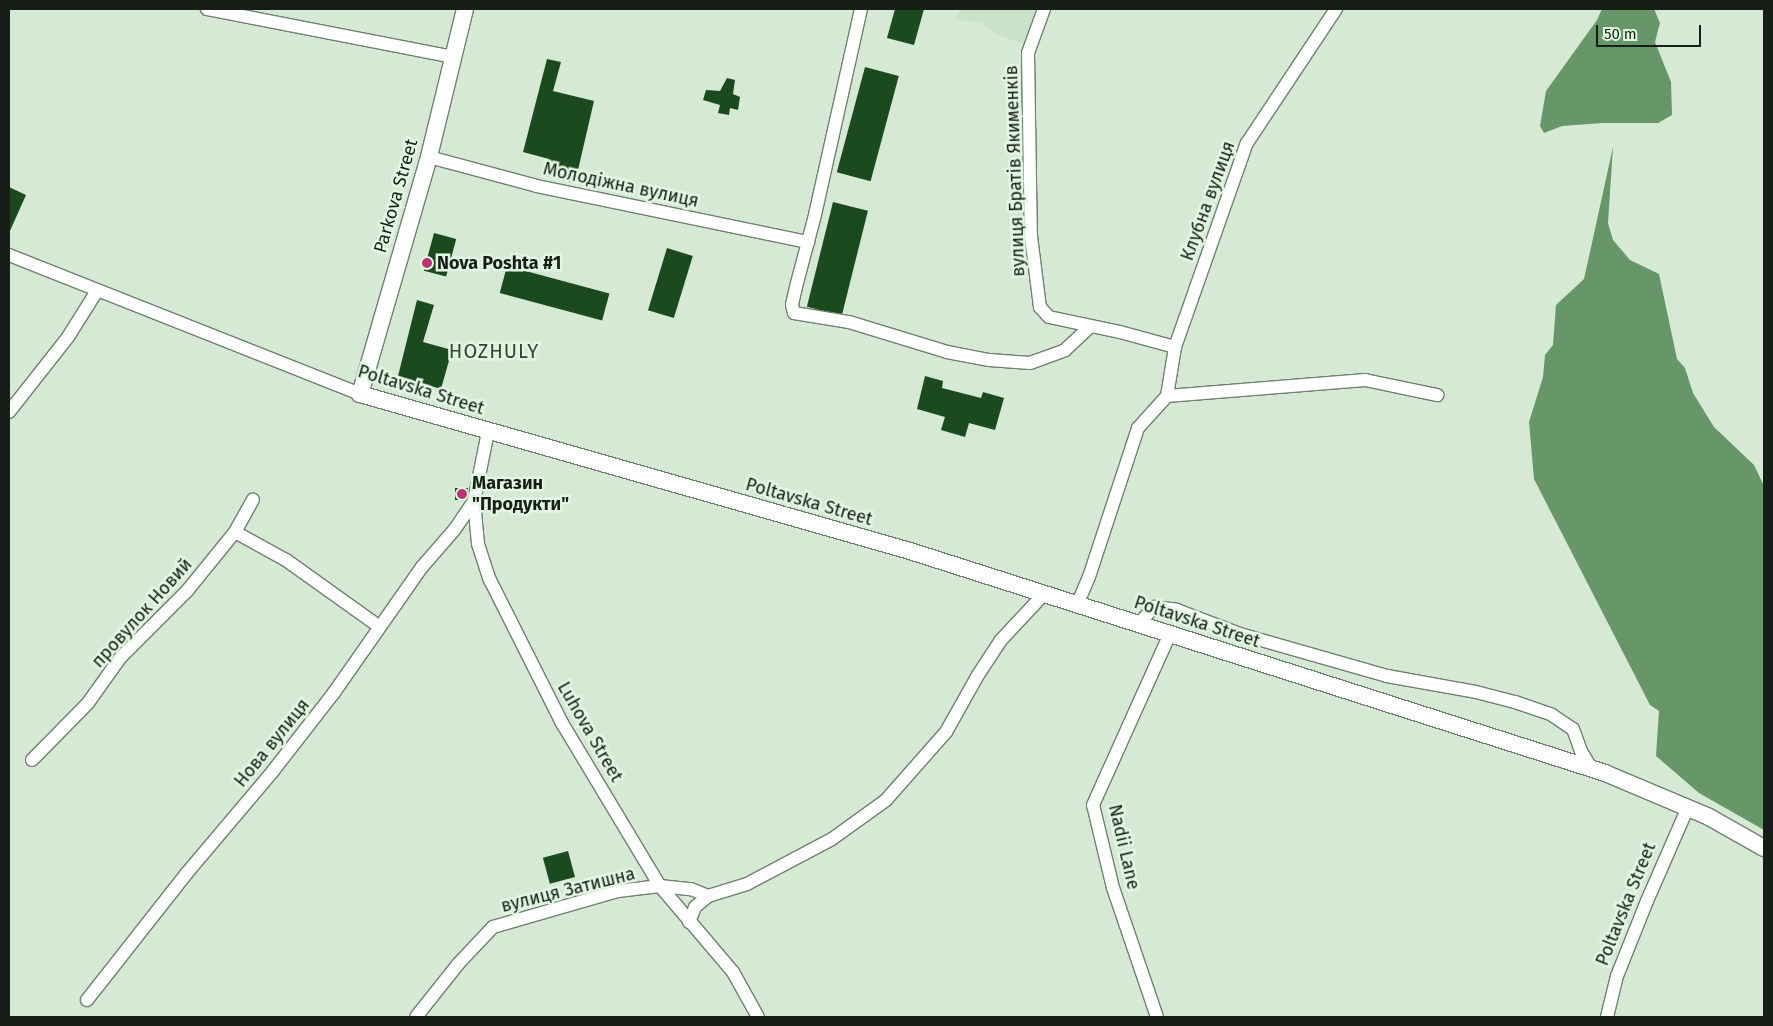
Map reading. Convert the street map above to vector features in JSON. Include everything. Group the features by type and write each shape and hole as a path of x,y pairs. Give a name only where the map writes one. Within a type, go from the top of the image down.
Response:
{"street":[{"path":"207,9 453,57"},
{"name":"Parkova Street","path":"360,394 428,157 465,9"},
{"path":"861,9 792,306 794,313 849,322 947,352 989,360 1030,363 1065,350 1091,326"},
{"name":"вулиця Братів Якименків","path":"1044,9 1028,53 1031,236 1040,307 1049,317 1175,348"},
{"name":"Клубна вулиця","path":"1167,396 1175,348 1247,143 1336,9"},
{"name":"Молодіжна вулиця","path":"428,157 537,186 808,242"},
{"name":"Poltavska Street","path":"9,255 97,292 360,394 910,552 1045,593 1077,605 1599,771 1688,807 1764,848"},
{"path":"9,412 68,337 97,292"},
{"path":"1077,605 1138,428 1167,396 1365,380 1437,395"},
{"name":"Luhova Street","path":"488,432 474,501 478,544 490,580 562,723 660,886 733,972 758,1017"},
{"name":"провулок Новий","path":"32,760 88,703 120,658 188,591 235,532 253,500"},
{"name":"Нова вулиця","path":"87,1000 186,874 273,771 333,694 422,567 455,529 474,501"},
{"path":"235,532 286,560 380,627"},
{"path":"690,922 695,907 708,896 747,884 832,839 886,800 946,732 978,675 1001,640 1045,593"},
{"path":"1139,624 1154,608 1177,610 1240,634 1378,673 1476,692 1515,702 1552,715 1573,729 1581,751 1599,771"},
{"name":"Nadii Lane","path":"1157,1017 1113,888 1093,805 1170,634"},
{"name":"Poltavska Street","path":"1607,1017 1621,967 1647,901 1688,807"},
{"name":"вулиця Затишна","path":"420,1015 460,963 493,927 618,891 660,886 691,889 708,896"}],"shaded area":[{"path":"960,9 1036,9 1024,44 999,35 981,23 956,20"},
{"path":"1602,9 1654,9 1660,23 1655,42 1671,82 1672,115 1658,123 1603,123 1562,126 1544,133 1540,126 1546,91 1597,20"},
{"path":"1613,147 1608,223 1613,240 1630,260 1659,274 1677,359 1685,368 1693,393 1714,427 1754,465 1764,486 1764,830 1699,793 1656,756 1659,711 1650,705 1534,479 1529,422 1543,377 1545,355 1553,345 1556,305 1584,279"}],"building":[{"path":"895,9 924,9 914,45 887,38"},
{"path":"547,59 561,62 553,91 594,101 575,183 545,176 549,159 523,152"},
{"path":"865,67 899,76 871,181 837,172"},
{"path":"727,78 735,80 733,94 740,97 738,110 730,108 729,115 718,113 720,105 703,100 706,90 720,91"},
{"path":"9,187 26,195 9,233"},
{"path":"833,202 868,211 842,316 807,307"},
{"path":"434,233 456,239 446,277 424,271"},
{"path":"667,248 693,256 674,318 648,310"},
{"path":"507,266 609,293 602,320 500,293"},
{"path":"417,300 434,305 423,342 452,350 441,389 398,376"},
{"path":"925,376 943,381 942,388 981,398 983,392 1004,398 995,430 969,423 965,437 941,430 945,417 917,409"},
{"name":"Магазин \"Продукти\"","path":"455,488 468,488 465,500 455,500"},
{"path":"568,851 575,877 550,884 543,858"}],"place":[{"name":"Nova Poshta #1","path":"427,263"},
{"name":"Магазин \"Продукти\"","path":"462,494"}],"district":[{"name":"HOZHULY","path":"494,351"}]}
